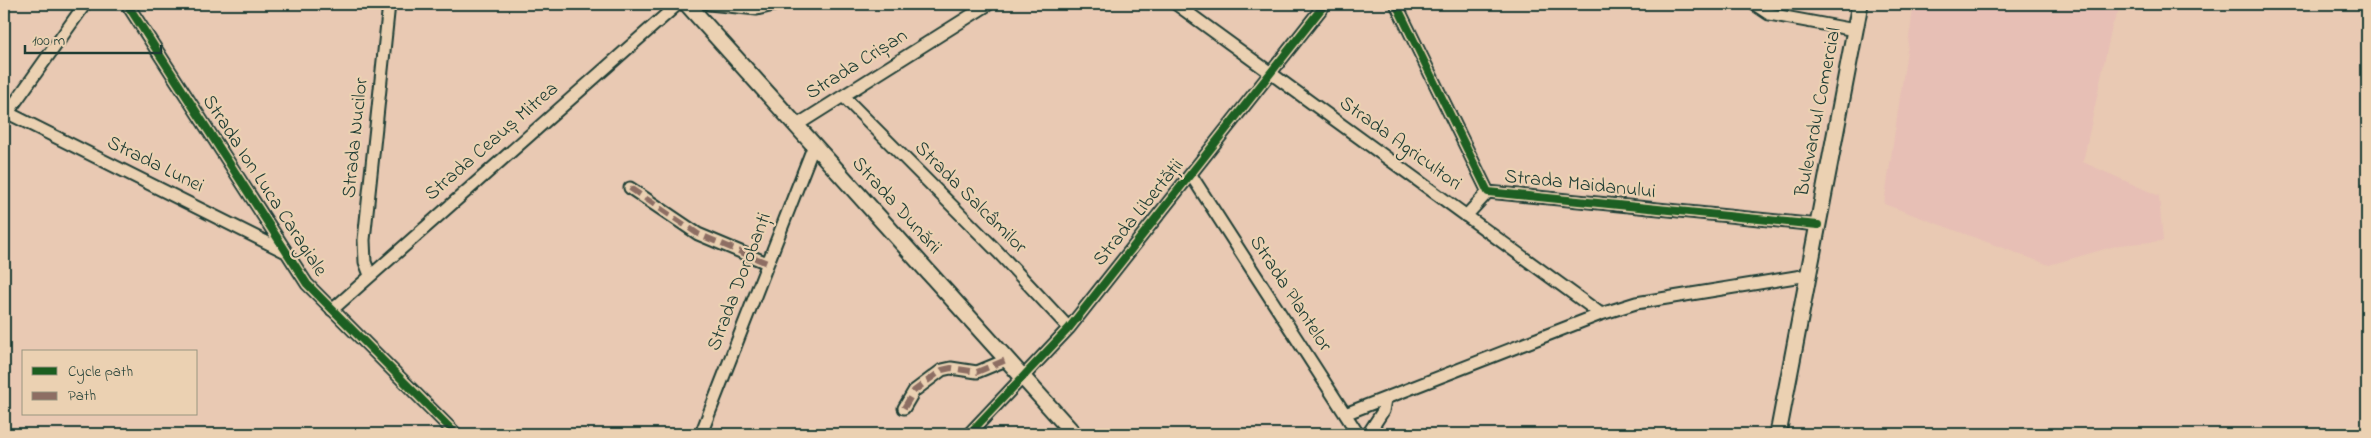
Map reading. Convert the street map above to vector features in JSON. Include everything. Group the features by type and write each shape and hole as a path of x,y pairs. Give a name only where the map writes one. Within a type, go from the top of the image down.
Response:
{"main road":[{"name":"Strada Dunării","path":"688,4 1074,434"},
{"name":"Bulevardul Comercial","path":"1778,434 1860,4"}],"street":[{"path":"6,116 85,4"},
{"name":"Strada Ion Luca Caragiale","path":"127,4 307,284 456,434"},
{"name":"Strada Nucilor","path":"370,275 365,262 364,240 389,4"},
{"name":"Strada Ceauș Mitrea","path":"332,310 678,4"},
{"path":"710,4 757,9 778,4"},
{"name":"Strada Crișan","path":"797,126 989,4"},
{"name":"Strada Agricultori","path":"1176,4 1601,314"},
{"name":"Strada Libertății","path":"969,434 1024,378 1069,328 1325,4"},
{"name":"Strada Maidanului","path":"1396,4 1488,192 1818,225"},
{"path":"1754,4 1769,14 1855,30"},
{"name":"Strada Salcâmilor","path":"843,96 998,252 1069,328"},
{"name":"Strada Lunei","path":"6,116 286,252"},
{"name":"Strada Dorobanți","path":"701,434 814,145"},
{"name":"Strada Plantelor","path":"1191,175 1358,434"},
{"path":"630,188 698,234 767,264"},
{"path":"1466,216 1488,192"},
{"path":"1345,414 1601,314 1636,303 1808,275"},
{"path":"904,408 914,390 942,370 951,368 977,372 1006,360"},
{"path":"1368,434 1383,411 1385,399"}],"shaded area":[{"path":"1914,4 2122,4 2112,26 2083,162 2159,196 2163,241 2119,245 2049,265 1884,204"}],"marked path":[{"path":"630,188 698,234 767,263"},
{"path":"904,408 914,391 942,370 951,368 977,372 1006,360"}],"cycle path":[{"path":"127,4 307,284 456,434"},
{"path":"969,434 1069,328 1325,4"},
{"path":"1396,4 1488,192 1818,225"}]}
